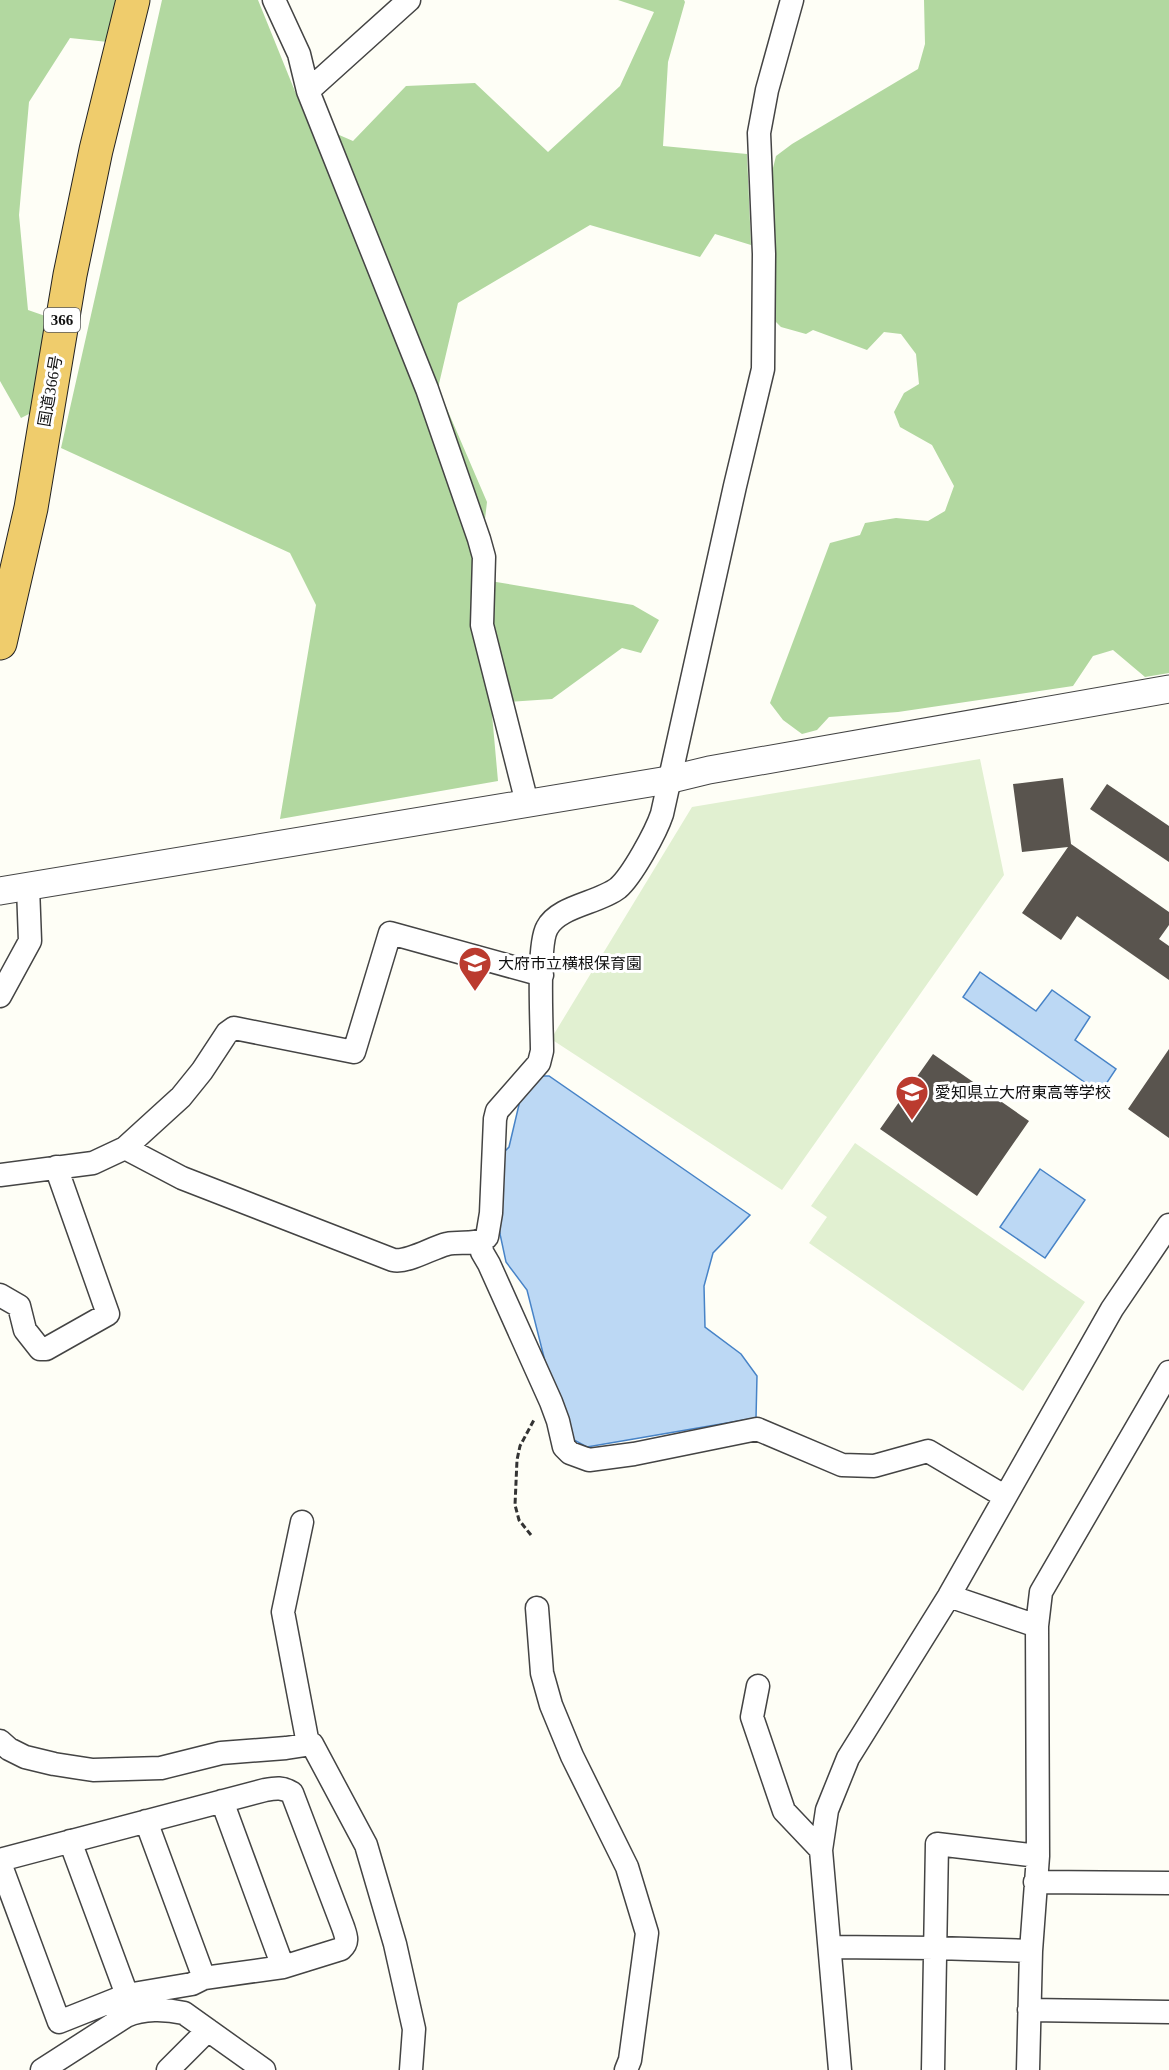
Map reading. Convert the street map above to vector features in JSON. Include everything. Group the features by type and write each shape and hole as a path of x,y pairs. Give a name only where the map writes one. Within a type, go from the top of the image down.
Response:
{"highway":[{"name":"国道366号","path":"0,643 31,508 69,275 96,150 133,0"}],"street":[{"path":"274,0 299,54 308,91 427,388 479,539 484,557 482,625 527,803"},
{"path":"308,91 409,0"},
{"path":"125,1148 182,1178 393,1260 402,1260 447,1244 481,1242 487,1237 491,1213 497,1111 539,1063 542,1051 543,937 552,920 620,886 656,834 662,814 763,369 764,254 759,133 767,90 792,0"},
{"path":"0,891 668,780 709,770 1169,689"},
{"path":"0,996 30,941 28,887"},
{"path":"0,1175 93,1162 125,1148 181,1097 202,1071 227,1033 234,1028 354,1053 390,933 542,975"},
{"path":"0,1295 19,1306 25,1330 40,1348 46,1349 108,1314 56,1167"},
{"path":"840,2070 821,1850 826,1810 848,1758 949,1596 1112,1309 1169,1225"},
{"path":"481,1242 482,1252 551,1402 564,1447 570,1453 589,1460 634,1454 757,1429 842,1465 874,1466 928,1450 1004,1496"},
{"path":"1028,2070 1031,1952 1038,1856 1037,1626 1041,1592 1166,1385"},
{"path":"302,1522 283,1612 308,1744"},
{"path":"949,1596 1037,1626"},
{"path":"537,1608 542,1673 550,1705 572,1756 627,1867 647,1933 630,2060 626,2070"},
{"path":"758,1686 752,1717 784,1811 821,1850"},
{"path":"0,1741 9,1749 25,1756 54,1764 93,1770 161,1768 221,1753 312,1744 366,1845 395,1944 414,2029 411,2070"},
{"path":"280,1788 292,1793 347,1938 345,1945 341,1949 283,1967 204,1978 192,1984 127,1995 59,2022 0,1861 146,1821 280,1788"},
{"path":"222,1802 283,1967"},
{"path":"146,1821 204,1978"},
{"path":"70,1841 127,1995"},
{"path":"933,2070 937,1844 1038,1856"},
{"path":"1035,1882 1169,1883"},
{"path":"830,1947 1031,1952"},
{"path":"42,2070 132,2013 169,2010 184,2013 264,2070"},
{"path":"1029,2010 1169,2012"},
{"path":"168,2070 208,2030"}],"path":[{"path":"531,1535 519,1520 515,1494 520,1446 537,1414"}],"green space":[{"path":"0,0 116,0 108,42 70,38 29,102 19,215 28,310 51,318 31,413 21,418 0,381"},
{"path":"162,0 258,0 307,121 353,141 406,86 475,83 548,152 620,86 654,12 618,0 684,0 685,2 668,62 663,146 747,154 751,245 715,234 700,257 590,225 458,303 438,388 487,502 478,579 633,605 659,620 641,653 622,648 552,699 491,703 498,781 280,819 316,605 290,553 61,448"},
{"path":"924,0 1169,0 1169,673 1145,677 1113,650 1093,656 1073,686 898,712 829,717 817,730 802,734 783,720 770,703 830,543 860,535 865,523 896,518 928,521 945,511 954,486 932,445 900,427 894,412 904,393 919,384 916,354 901,334 884,332 867,350 813,330 806,334 781,327 774,320 770,180 776,156 792,144 918,69 925,44"},
{"path":"980,759 1004,875 782,1190 551,1039 692,807"},
{"path":"855,1143 1085,1302 1023,1391 809,1243 827,1217 811,1206"}],"water":[{"path":"980,972 1036,1011 1052,990 1090,1017 1075,1040 1116,1069 1100,1093 963,997"},
{"path":"539,1076 549,1076 750,1215 713,1253 704,1286 705,1327 741,1354 757,1376 756,1418 587,1447 574,1440 549,1377 527,1290 506,1262 500,1234 498,1213 504,1152 509,1147 521,1096"},
{"path":"1040,1169 1085,1200 1045,1258 1000,1227"}],"building":[{"path":"1063,778 1071,844 1169,912 1169,925 1159,939 1169,946 1169,980 1077,916 1061,940 1022,913 1068,847 1022,852 1013,784"},
{"path":"1107,784 1169,826 1169,862 1090,809"},
{"path":"1169,1049 1169,1138 1128,1109"},
{"path":"933,1054 1029,1121 977,1196 880,1129"}],"place":[{"name":"大府市立横根保育園","path":"475,992"},
{"name":"愛知県立大府東高等学校","path":"912,1121"}]}
